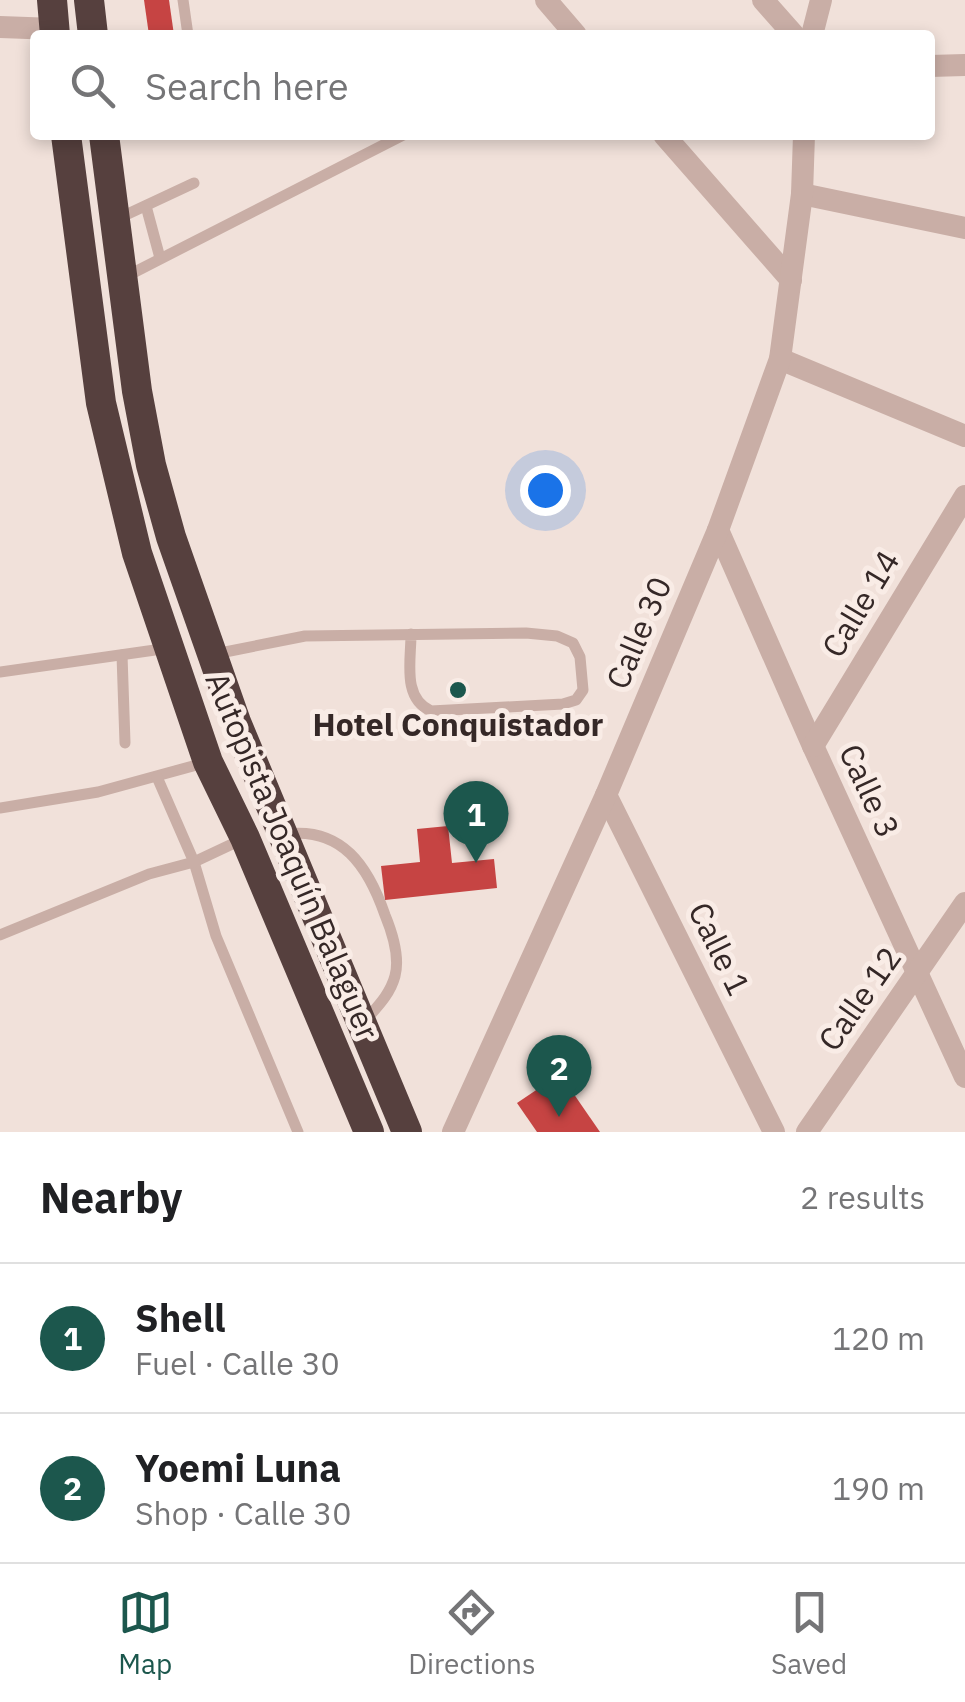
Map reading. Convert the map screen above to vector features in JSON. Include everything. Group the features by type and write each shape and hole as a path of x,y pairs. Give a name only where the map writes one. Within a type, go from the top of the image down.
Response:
{"highway":[{"path":"89,0 92,30"},
{"name":"Autopista Joaquín Balaguer","path":"67,140 101,403 137,553 208,762 370,1132"},
{"name":"Autopista Joaquín Balaguer","path":"105,140 137,392 151,465 171,537 280,834 407,1132"}],"street":[{"path":"546,0 572,30"},
{"path":"762,0 789,30"},
{"path":"813,30 821,0"},
{"path":"0,27 54,22"},
{"path":"935,66 965,65"},
{"path":"668,140 791,280"},
{"name":"Calle 30","path":"453,1132 606,796 718,530 780,359 802,194 804,140"},
{"path":"802,194 965,228"},
{"path":"780,359 965,436"},
{"name":"Calle 14","path":"812,746 965,496"},
{"name":"Calle 3","path":"718,530 812,746 965,1077"},
{"name":"Calle 1","path":"606,796 774,1132"},
{"name":"Calle 12","path":"807,1132 965,903"}],"lane":[{"path":"184,0 187,30"},
{"path":"121,279 393,140"},
{"path":"113,221 194,183"},
{"path":"146,206 160,258"},
{"path":"212,654 305,636 411,634 526,633 557,636 574,643 580,657 583,690 576,700 563,704 431,711 418,706 411,693 411,634"},
{"path":"0,672 170,648"},
{"path":"122,655 125,743"},
{"path":"0,808 98,792 208,762"},
{"path":"156,777 194,862 216,936 298,1132"},
{"path":"280,834 308,831 330,839 360,861 378,894 393,936 396,974 383,1001 361,1025"},
{"path":"0,935 150,874 194,862 244,838"}],"building":[{"path":"144,0 169,0 173,30 148,30"},
{"path":"448,826 452,863 494,859 497,888 385,900 381,866 420,862 417,829"},
{"path":"560,1074 600,1132 537,1132 517,1103"}],"place":[{"name":"Hotel Conquistador","path":"458,690"},
{"name":"Shell","path":"476,863"},
{"name":"Yoemi Luna","path":"559,1117"}]}
